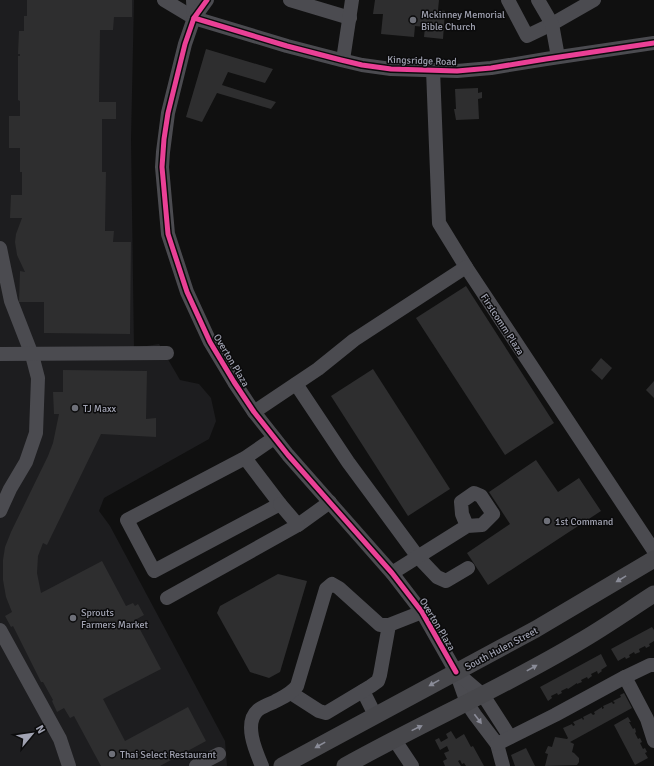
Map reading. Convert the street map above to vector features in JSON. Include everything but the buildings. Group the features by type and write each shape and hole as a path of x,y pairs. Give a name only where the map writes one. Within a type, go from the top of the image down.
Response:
{"main road":[{"name":"South Hulen Street","path":"282,766 536,629 654,559"},
{"path":"345,766 394,739 483,695 579,642 654,594"}],"street":[{"name":"Kingsridge Road","path":"164,0 194,18 287,46 362,65 391,69 457,71 491,68 654,43"},
{"name":"Overton Plaza","path":"193,0 194,18"},
{"name":"Overton Plaza","path":"207,0 194,18 185,44 168,113 162,167 168,234 187,292 210,342 254,412 288,455 392,573 422,612 456,672"},
{"path":"290,0 350,18"},
{"path":"343,60 352,0"},
{"path":"508,0 527,36 552,24 594,0"},
{"path":"538,0 552,24 558,57"},
{"name":"Firstcomm Plaza","path":"433,70 439,223 466,267 654,551"},
{"path":"0,248 11,301 32,355 38,378 36,433 26,462 10,489 0,511"},
{"path":"254,412 318,369 354,340 466,267"},
{"path":"0,354 167,353"},
{"path":"296,384 348,462 418,557 437,577 446,581 468,568"},
{"path":"274,438 245,458 127,520 154,571 280,504"},
{"path":"245,458 298,525"},
{"path":"167,598 298,525 330,502"},
{"path":"392,573 467,526"},
{"path":"262,766 252,742 251,728 254,716 258,710 292,693 297,686 326,589 332,584 339,588 380,625 389,626 422,612"},
{"path":"292,693 319,711 326,713 378,681 389,626"},
{"path":"0,630 60,739 69,766"},
{"path":"497,744 555,715 625,677 654,664"},
{"path":"456,672 483,695 510,737"},
{"path":"456,672 467,703 497,744 503,766"},
{"path":"625,677 651,719 654,741"},
{"path":"363,691 375,715"},
{"path":"394,739 412,766"},
{"path":"196,766 219,754"}],"shaded area":[{"path":"0,0 134,0 131,139 134,348 159,344 180,380 199,384 211,398 216,421 209,439 104,498 99,511 110,526 225,741 227,766 0,766"}],"cycle path":[{"path":"207,0 194,18 185,44 168,113 162,167 168,234 187,292 210,342 254,412 288,455 392,573 422,612 456,672"},
{"path":"194,18 287,46 341,60 362,65 391,69 457,71 491,68 654,43"}],"place":[{"name":"Mckinney Memorial Bible Church","path":"413,20"},
{"name":"TJ Maxx","path":"75,408"},
{"name":"1st Command","path":"547,521"},
{"name":"Sprouts Farmers Market","path":"73,618"},
{"name":"Thai Select Restaurant","path":"112,754"}]}
